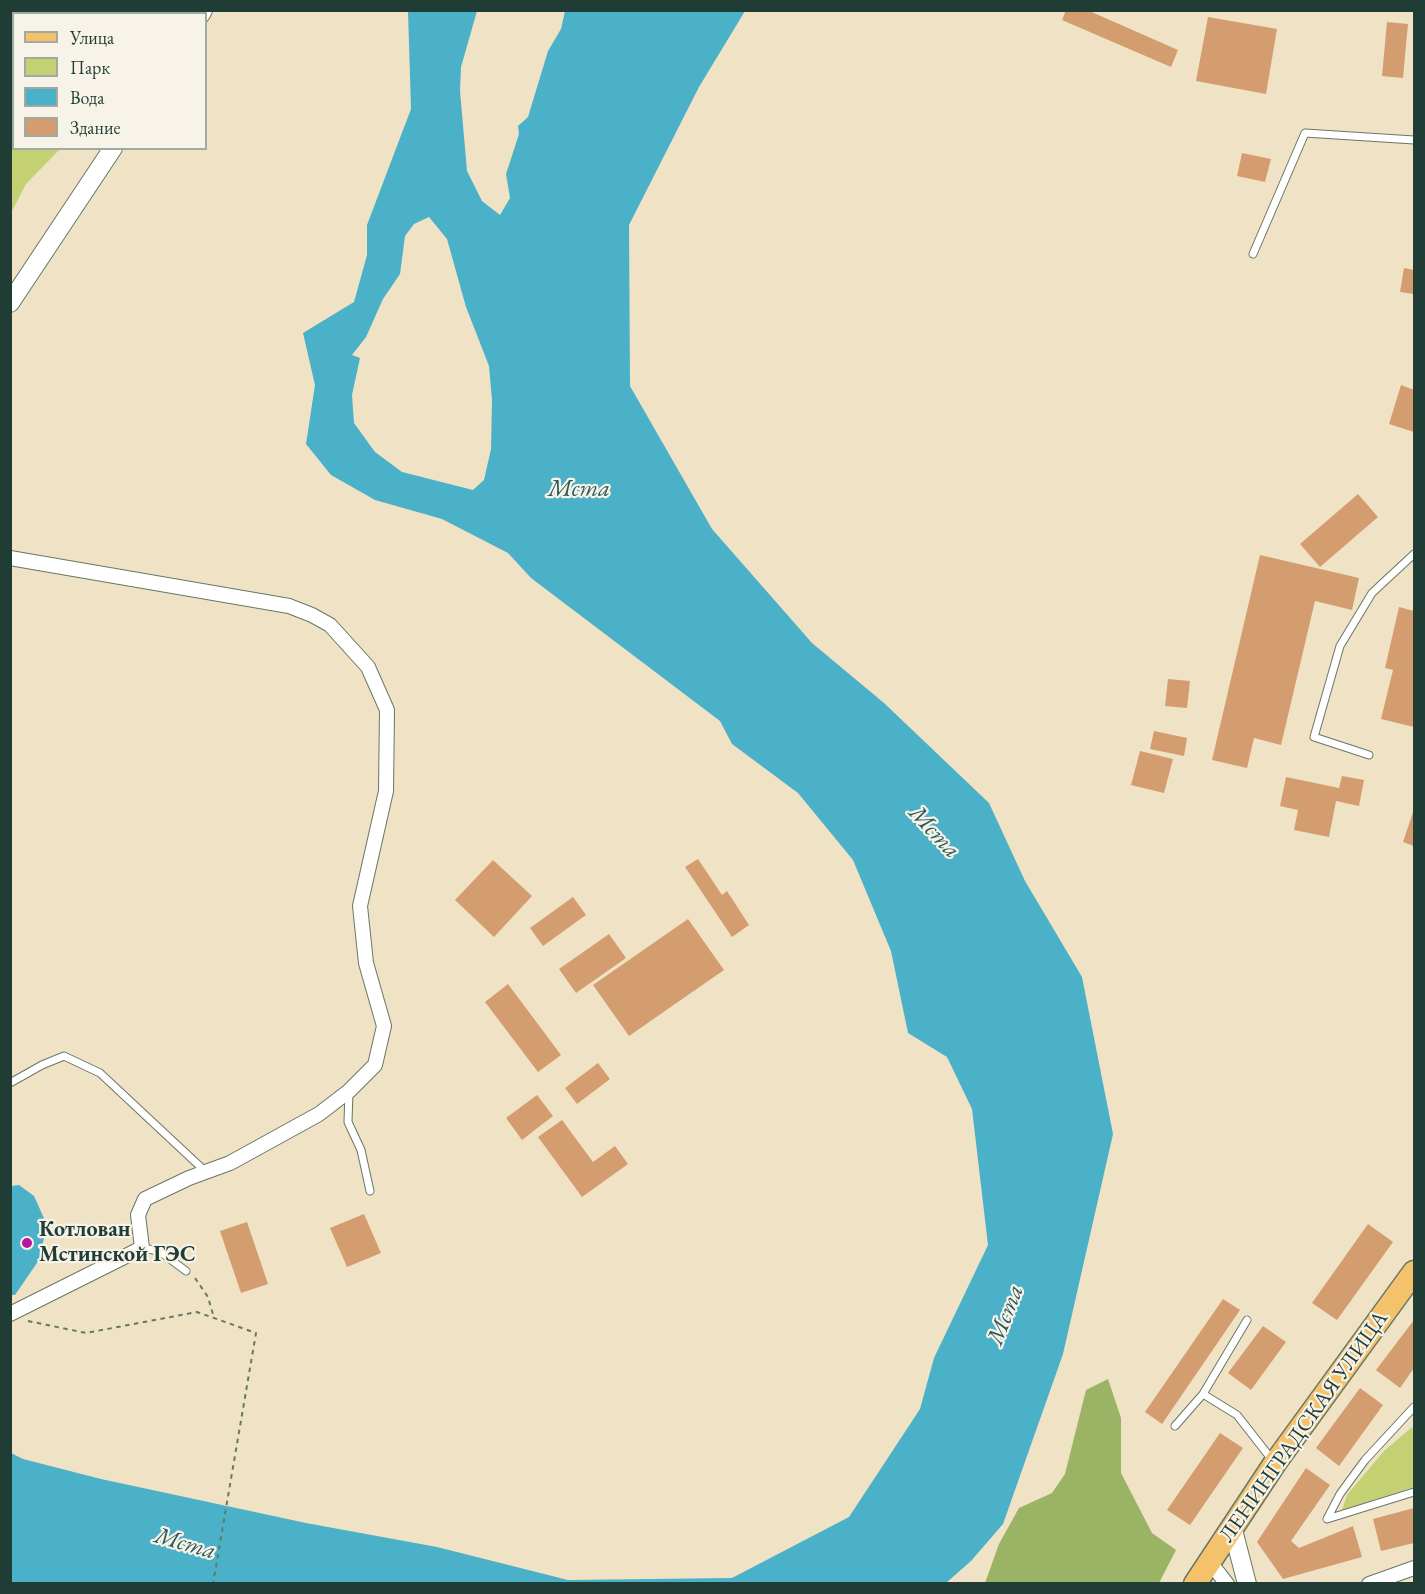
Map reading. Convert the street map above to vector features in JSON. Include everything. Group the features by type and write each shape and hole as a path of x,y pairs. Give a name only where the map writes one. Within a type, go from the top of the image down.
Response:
{"main road":[{"name":"ЛЕНИНГРАДСКАЯ УЛИЦА","path":"1195,1584 1275,1463 1414,1272"}],"street":[{"path":"10,303 111,150"},
{"path":"10,558 289,606 330,625 368,667 387,711 386,791 360,906 366,963 384,1026 375,1065 349,1091 319,1114 230,1163 145,1199 138,1215 142,1248 16,1317"},
{"path":"1232,1526 1247,1584"},
{"path":"1209,1561 1227,1584"},
{"path":"1369,1584 1414,1568"}],"lane":[{"path":"1253,254 1305,133 1414,140"},
{"path":"1370,755 1314,737 1340,646 1372,592 1414,554"},
{"path":"10,1083 64,1056 100,1073 206,1172"},
{"path":"349,1091 348,1122 361,1150 370,1191"},
{"path":"142,1248 159,1251 177,1261 186,1271"},
{"path":"1175,1426 1203,1394 1247,1320"},
{"path":"1203,1394 1237,1414 1275,1463"},
{"path":"1414,1407 1365,1460 1340,1494 1327,1519 1414,1492"}],"path":[{"path":"186,1271 202,1285 214,1318"},
{"path":"16,1317 86,1333 197,1312 256,1333 213,1584"}],"green space":[{"path":"11,10 158,11 12,12 12,150 59,150 26,184 11,213"},
{"path":"1108,1379 1121,1418 1121,1473 1152,1533 1176,1550 1159,1583 985,1583 999,1544 1019,1508 1052,1493 1065,1474 1086,1390"},
{"path":"1412,1427 1414,1487 1342,1510 1347,1495 1384,1451"}],"water":[{"name":"Мста","path":"408,11 477,11 461,67 460,91 467,171 482,201 500,215 510,198 506,174 519,134 518,126 528,117 548,51 561,29 565,11 745,11 699,87 629,225 630,386 712,529 812,643 884,703 989,803 1025,881 1082,977 1113,1134 1063,1354 1003,1524 971,1561 946,1583 11,1583 11,1453 23,1459 101,1479 306,1523 437,1547 568,1580 732,1578 849,1517 920,1409 934,1358 988,1245 972,1109 947,1057 908,1033 891,951 853,860 798,793 732,744 720,721 531,578 508,553 442,519 375,500 331,475 306,444 315,385 303,333 354,302 367,255 367,225 411,109","holes":["429,217 447,239 466,307 489,366 492,400 491,449 484,480 473,490 402,472 375,452 354,423 352,395 360,358 352,355 366,337 383,299 400,274 405,236 414,224"]},
{"name":"Котлован Мстинской ГЭС","path":"19,1185 34,1196 47,1225 39,1260 15,1295 11,1295 11,1186"}],"building":[{"path":"1066,10 1087,10 1178,50 1171,67 1062,20"},
{"path":"1208,17 1277,29 1266,94 1196,81"},
{"path":"1387,22 1408,24 1403,78 1382,76"},
{"path":"1242,153 1271,159 1265,182 1237,176"},
{"path":"1404,268 1414,270 1414,294 1400,292"},
{"path":"1401,385 1414,390 1414,432 1389,424"},
{"path":"1358,494 1378,517 1320,567 1300,544"},
{"path":"1260,555 1359,578 1352,610 1315,601 1281,745 1254,738 1247,768 1212,760"},
{"path":"1399,607 1414,611 1414,727 1381,719 1393,670 1385,668"},
{"path":"1168,679 1190,681 1187,708 1165,706"},
{"path":"1154,731 1187,738 1184,756 1150,749"},
{"path":"1140,751 1173,759 1164,793 1131,785"},
{"path":"1342,776 1364,780 1359,806 1336,801 1329,837 1294,830 1298,810 1280,806 1286,777 1339,788"},
{"path":"1414,809 1414,846 1403,842"},
{"path":"698,859 722,895 727,891 749,925 732,937 685,867"},
{"path":"493,860 532,896 494,937 455,900"},
{"path":"573,897 586,915 543,946 530,928"},
{"path":"688,919 724,970 629,1036 593,985"},
{"path":"609,934 626,958 576,993 559,969"},
{"path":"508,984 561,1055 538,1072 485,1002"},
{"path":"598,1063 610,1079 577,1104 565,1088"},
{"path":"537,1095 553,1116 522,1140 506,1118"},
{"path":"562,1120 593,1162 615,1146 628,1164 582,1197 538,1137"},
{"path":"364,1214 381,1253 347,1267 330,1228"},
{"path":"247,1222 268,1284 241,1293 220,1231"},
{"path":"1368,1224 1393,1242 1337,1320 1312,1303"},
{"path":"1223,1299 1240,1310 1162,1424 1145,1412"},
{"path":"1414,1320 1414,1368 1400,1388 1376,1370"},
{"path":"1263,1326 1286,1342 1251,1390 1228,1373"},
{"path":"1360,1388 1383,1405 1339,1466 1316,1448"},
{"path":"1220,1433 1243,1448 1190,1525 1167,1510"},
{"path":"1306,1468 1330,1485 1291,1541 1299,1548 1353,1526 1362,1557 1283,1579 1257,1542"},
{"path":"1414,1508 1414,1543 1381,1551 1373,1519"}],"place":[{"name":"Котлован Мстинской ГЭС","path":"27,1243"}]}
